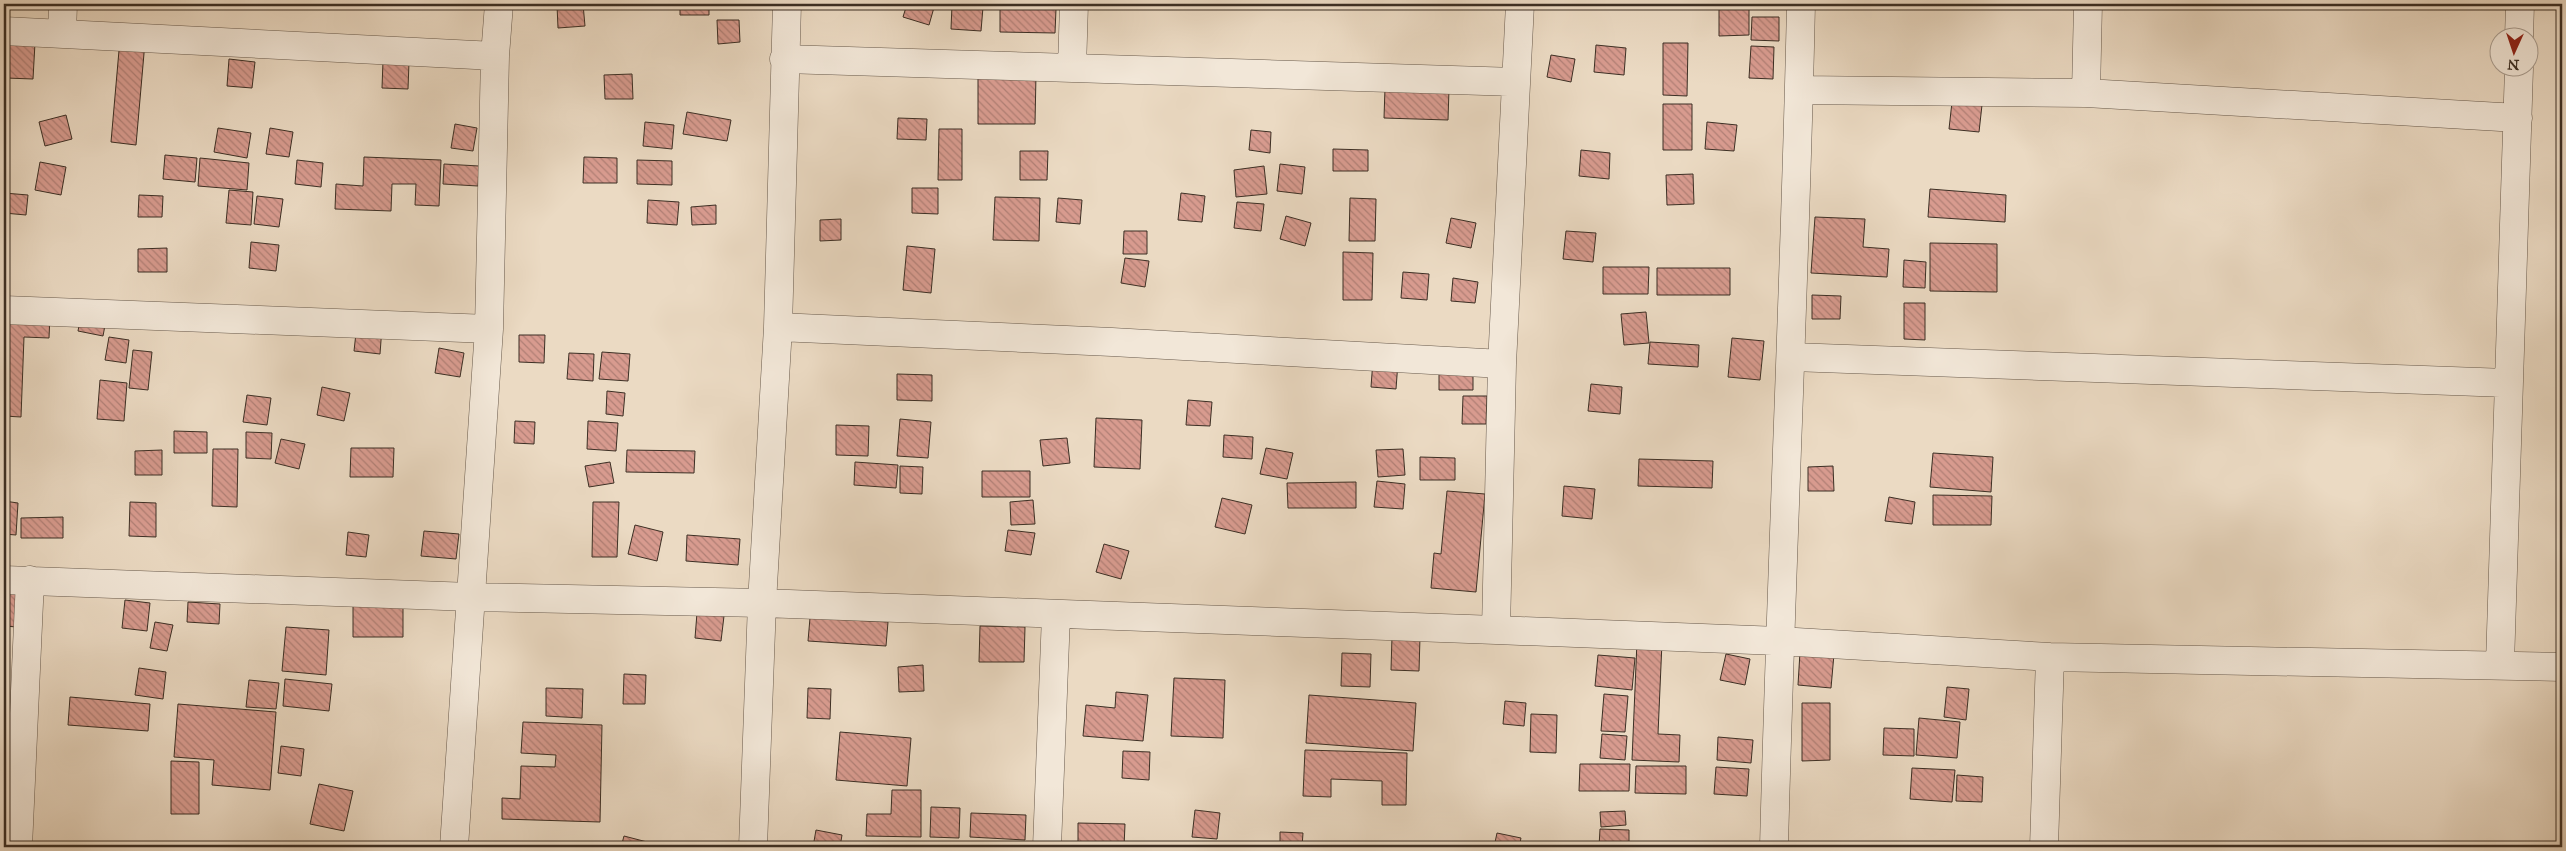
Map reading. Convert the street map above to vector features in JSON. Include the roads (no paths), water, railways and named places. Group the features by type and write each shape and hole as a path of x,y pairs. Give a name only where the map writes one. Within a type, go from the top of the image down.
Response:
{"street":[{"path":"62,33 63,4"},
{"path":"454,847 489,329 495,56 499,4"},
{"path":"753,847 762,604 778,327 787,4"},
{"path":"1072,68 1074,4"},
{"path":"1496,630 1502,364 1520,4"},
{"path":"1774,847 1780,642 1792,357 1801,4"},
{"path":"2086,93 2088,4"},
{"path":"2519,28 2520,4"},
{"path":"4,32 62,33 495,56"},
{"path":"784,59 1516,82"},
{"path":"2500,664 2507,383 2519,78"},
{"path":"1799,90 2086,93 2518,118"},
{"path":"4,310 489,329"},
{"path":"778,327 1102,341 1502,364"},
{"path":"1792,357 2507,383"},
{"path":"4,580 1496,630 1780,642 2050,657 2500,664 2562,667"},
{"path":"18,847 30,580"},
{"path":"1047,847 1056,615"},
{"path":"2044,847 2050,657"}]}
